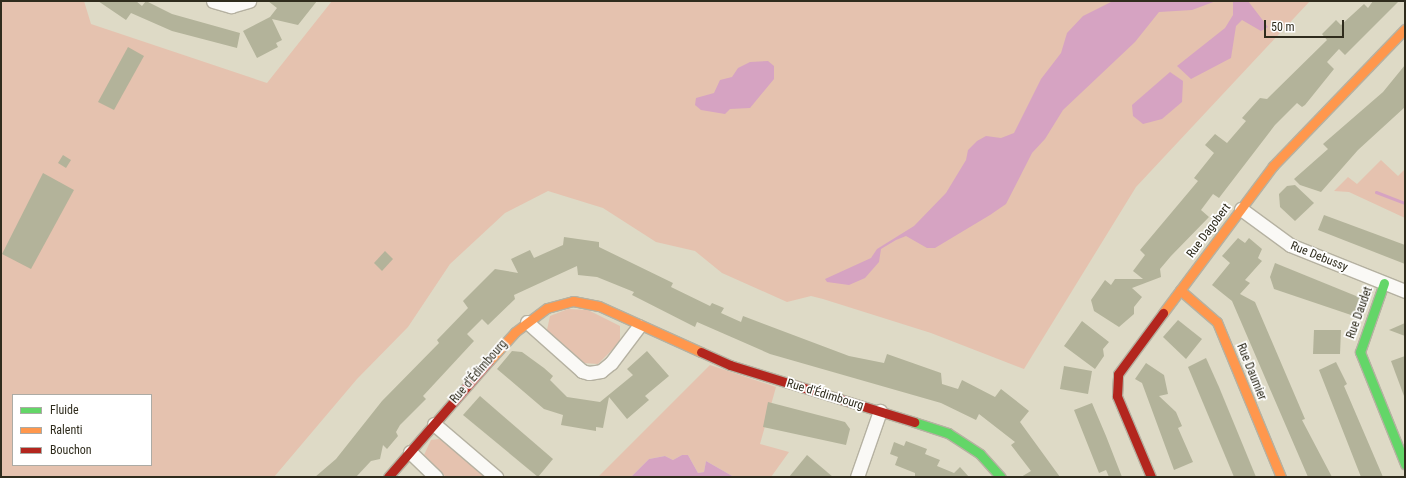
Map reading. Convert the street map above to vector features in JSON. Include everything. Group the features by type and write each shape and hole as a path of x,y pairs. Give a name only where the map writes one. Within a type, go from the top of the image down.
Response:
{"street":[{"path":"213,1 231,6 249,1"},
{"name":"Rue Dagobert","path":"1151,477 1115,384 1122,368 1278,160 1405,29"},
{"name":"Rue Debussy","path":"1241,209 1290,246 1405,291"},
{"name":"Rue Daudet","path":"1384,283 1360,352 1405,464"},
{"name":"Rue Daumier","path":"1180,290 1217,322 1281,477"},
{"name":"Rue d'Édimbourg","path":"388,477 500,347 527,322 555,305 580,302 599,306 639,326 730,365 880,411 958,438 980,454 1001,477"},
{"path":"527,322 582,371 589,373 601,370 611,363 639,326"},
{"path":"857,477 880,411"},
{"path":"434,424 496,477"},
{"path":"410,452 436,477"}],"shaded area":[{"path":"1,1 84,1 91,24 267,83 332,1 1310,1 1136,187 1024,369 931,333 823,299 811,296 787,302 722,273 695,251 656,242 603,208 548,191 505,213 450,264 408,327 357,379 274,477 1,477"},
{"path":"1113,1 1216,1 1192,10 1159,12 1135,42 1063,110 1045,139 1032,153 1006,204 935,248 927,248 906,236 881,249 879,262 865,278 849,285 827,282 825,279 871,258 877,249 914,226 946,193 966,160 968,150 977,141 986,136 1001,138 1014,133 1041,79 1061,53 1067,33 1083,16"},
{"path":"1233,1 1248,1 1268,27 1261,31 1242,20 1236,26 1231,58 1191,79 1177,66 1225,28 1233,15"},
{"path":"768,61 774,66 774,79 750,108 730,109 725,114 701,110 695,105 696,98 714,93 720,80 732,77 738,68 750,62"},
{"path":"1170,72 1183,81 1182,102 1162,119 1143,124 1133,116 1132,105"},
{"path":"1381,160 1398,176 1405,169 1405,218 1349,192 1334,191 1348,177 1357,184"},
{"path":"568,309 588,310 620,326 620,342 598,364 583,363 547,330 550,316"},
{"path":"710,365 776,387 760,444 789,452 771,477 734,477 706,461 704,472 698,473 688,455 682,455 673,460 665,456 649,459 631,477 598,477"},
{"path":"439,439 485,477 446,477 424,455 431,440"},
{"path":"682,455 688,455 698,473 704,472 706,461 734,477 631,477 649,459 665,456 673,460"}],"building":[{"path":"98,1 136,1 142,6 146,1 172,14 240,33 237,48 172,31 131,13 126,20"},
{"path":"268,1 317,1 298,25 272,19 282,40 276,43 278,47 257,58 243,31 270,17 277,8"},
{"path":"1373,1 1399,1 1345,55 1339,49 1327,62 1334,69 1305,105 1302,107 1297,103 1275,125 1219,198 1213,194 1201,210 1209,217 1160,269 1161,277 1132,288 1142,297 1134,307 1134,314 1119,327 1094,311 1091,300 1105,280 1111,285 1115,279 1143,279 1133,271 1145,255 1140,250 1198,181 1194,178 1214,153 1205,145 1215,134 1227,143 1246,121 1242,118 1260,98 1267,99 1327,40 1322,34 1336,20 1341,25 1364,4 1368,8"},
{"path":"128,47 144,56 114,110 98,102"},
{"path":"1405,65 1405,107 1358,150 1321,192 1300,185 1294,179 1328,149 1323,144 1383,92"},
{"path":"63,155 71,160 66,168 58,163"},
{"path":"43,173 74,190 31,269 2,254"},
{"path":"1295,185 1314,203 1295,221 1280,207 1279,194 1287,186"},
{"path":"1324,215 1405,245 1405,264 1318,230"},
{"path":"564,237 599,242 599,247 673,283 671,287 710,306 712,303 724,308 721,313 741,322 743,316 849,356 884,363 887,354 941,373 942,384 958,389 962,380 995,397 1001,389 1029,411 1020,422 1060,477 1021,477 1031,471 1011,445 1015,442 979,414 976,420 941,403 770,354 697,322 695,327 632,295 634,292 597,277 578,275 577,266 514,295 515,299 488,325 482,319 467,334 474,341 423,396 426,399 400,425 396,432 398,436 387,449 383,445 380,459 371,461 356,477 315,477 336,459 382,401 439,343 437,340 468,308 463,301 495,269 518,273 511,259 530,250 534,258 563,245"},
{"path":"1238,238 1245,243 1249,238 1262,249 1258,258 1262,261 1245,280 1250,283 1240,294 1255,302 1305,419 1302,420 1332,477 1308,477 1232,301 1212,285 1230,263 1222,256"},
{"path":"385,251 393,259 382,271 374,263"},
{"path":"1275,263 1361,298 1354,316 1274,289 1270,277"},
{"path":"1178,320 1202,339 1186,359 1163,337"},
{"path":"1082,321 1109,342 1103,349 1104,356 1095,369 1064,346"},
{"path":"1405,323 1405,336 1389,330"},
{"path":"1314,330 1341,330 1340,354 1313,354"},
{"path":"512,351 522,352 544,368 553,376 550,380 567,397 600,402 633,375 627,369 647,351 669,376 645,396 649,400 627,419 609,397 603,428 596,427 596,431 561,425 563,415 544,409 497,369"},
{"path":"1405,356 1405,396 1404,396 1391,361"},
{"path":"1206,358 1256,477 1234,477 1188,367"},
{"path":"1336,362 1347,384 1344,386 1383,477 1361,477 1319,370"},
{"path":"1146,363 1164,375 1168,394 1159,396 1176,412 1182,426 1178,428 1193,462 1174,470 1142,383 1135,379"},
{"path":"1064,366 1092,371 1088,394 1060,389"},
{"path":"480,396 553,459 538,477 463,415"},
{"path":"768,402 845,422 850,429 846,445 763,427"},
{"path":"1092,403 1122,477 1109,477 1106,470 1099,473 1074,410"},
{"path":"906,441 927,449 925,454 940,460 937,466 954,473 960,467 969,477 915,477 915,473 895,465 898,457 890,454 894,442 904,446"},
{"path":"807,455 833,477 789,477"}],"waterway":[{"path":"1376,192 1405,203"}],"traffic: fast":[{"path":"1384,283 1360,352 1405,464"},
{"path":"914,422 948,433 980,454 1001,477"}],"traffic: slow":[{"path":"1163,313 1273,166 1405,29"},
{"path":"1180,290 1217,322 1281,477"},
{"path":"489,361 515,332 547,308 573,301 599,306 701,352"}],"traffic: jam":[{"path":"1151,477 1117,396 1118,374 1163,313"},
{"path":"701,352 730,365 914,422"},
{"path":"388,477 489,361"}]}
